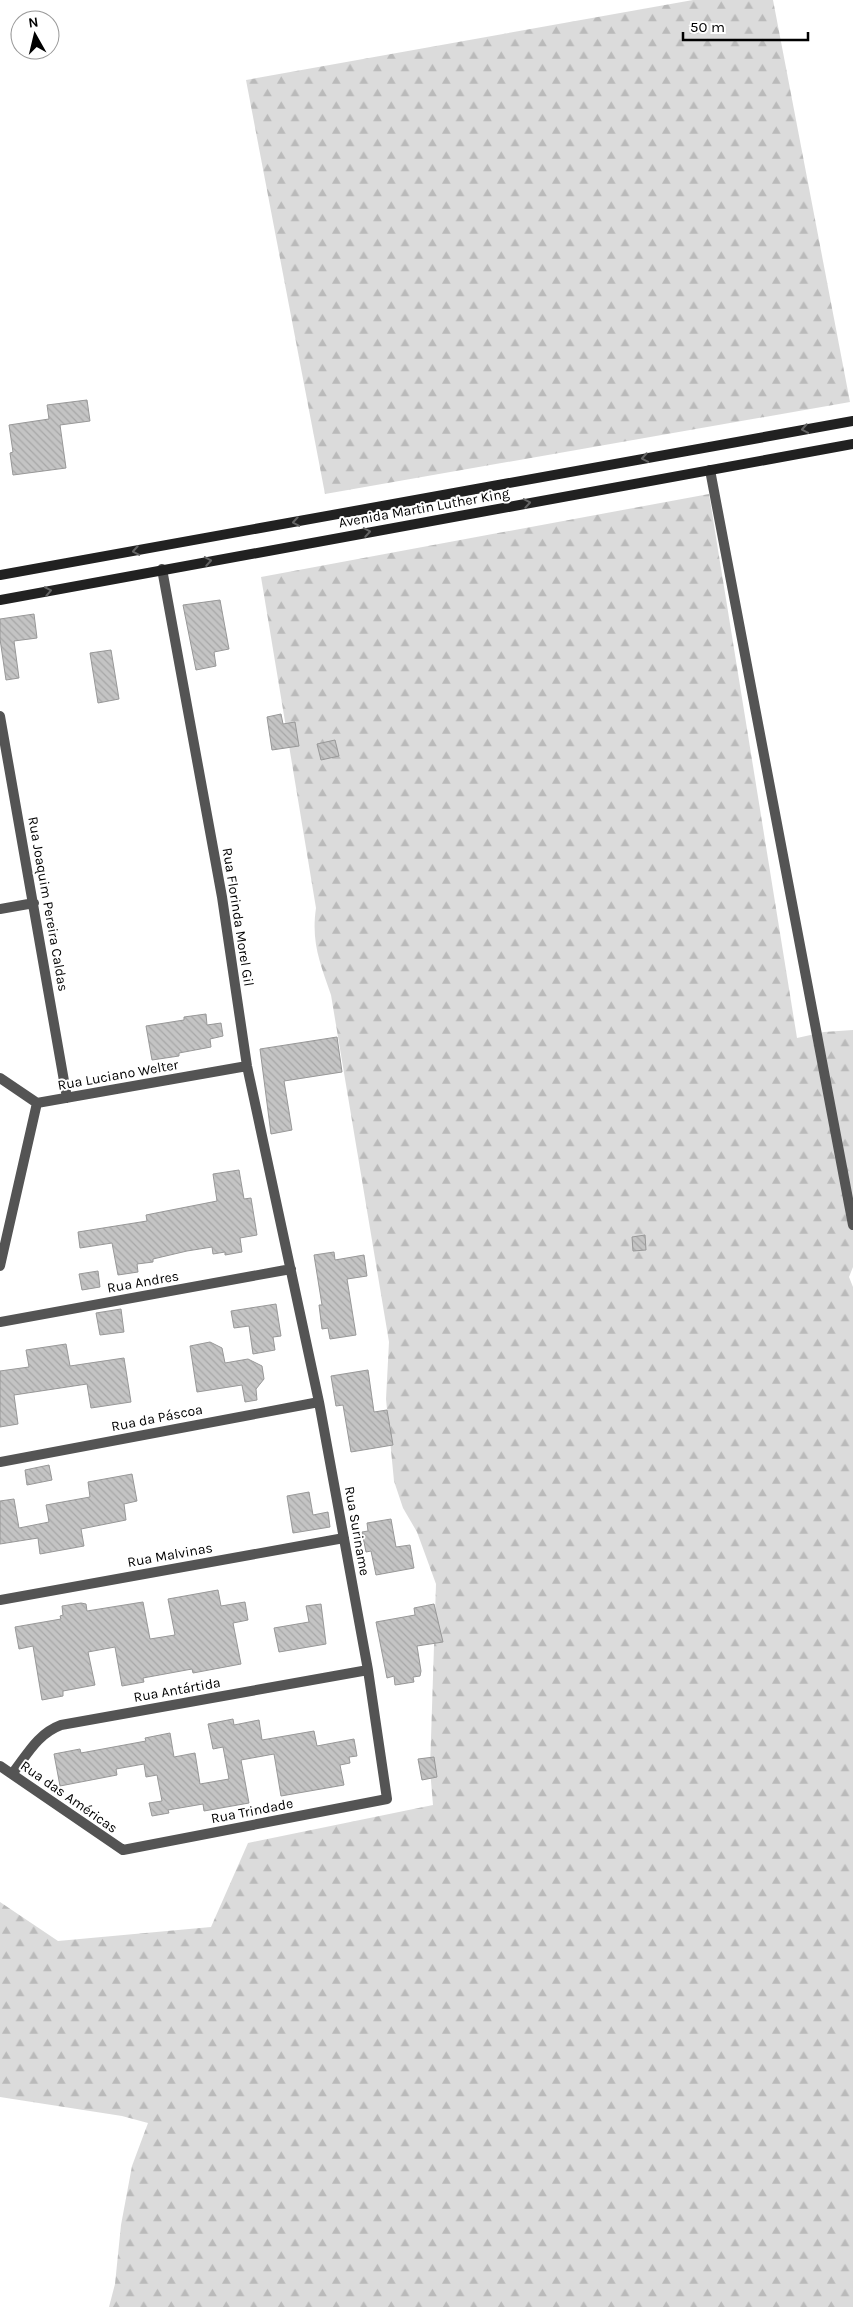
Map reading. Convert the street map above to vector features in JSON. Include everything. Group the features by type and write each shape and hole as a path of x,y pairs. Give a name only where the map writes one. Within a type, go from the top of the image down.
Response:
{"main road":[{"name":"Avenida Martin Luther King","path":"0,575 853,421"},
{"name":"Avenida Martin Luther King","path":"0,600 853,444"}],"street":[{"path":"710,470 853,1225"},
{"name":"Rua Florinda Morel Gil","path":"162,569 222,897 247,1066 291,1269"},
{"name":"Rua Joaquim Pereira Caldas","path":"0,716 67,1098"},
{"path":"0,909 34,903"},
{"name":"Rua Luciano Welter","path":"37,1103 247,1066"},
{"path":"0,1078 37,1103 0,1266"},
{"name":"Rua Andres","path":"0,1322 291,1269"},
{"name":"Rua Suriname","path":"291,1269 319,1402 368,1670 387,1799"},
{"name":"Rua da Páscoa","path":"0,1462 319,1402"},
{"name":"Rua Malvinas","path":"0,1600 344,1538"},
{"name":"Rua Antártida","path":"12,1774 40,1736 61,1725 368,1670"},
{"name":"Rua das Américas","path":"0,1766 123,1850"},
{"name":"Rua Trindade","path":"123,1850 387,1799"}],"green space":[{"path":"693,0 773,0 850,402 325,494 246,80"},
{"path":"709,494 797,1038 824,1032 853,1030 853,1267 849,1277 853,1287 853,2307 109,2307 115,2284 121,2225 132,2166 148,2123 122,2116 0,2097 0,1902 58,1941 211,1927 248,1843 433,1805 430,1769 436,1584 417,1532 403,1508 394,1481 386,1399 389,1342 331,995 320,962 316,942 316,908 261,577"}],"building":[{"path":"87,400 90,421 60,425 66,468 13,475 10,453 13,452 9,425 49,419 47,405"},
{"path":"220,600 229,649 214,652 216,666 196,670 183,605"},
{"path":"34,614 37,638 14,641 19,678 6,680 0,639 0,619"},
{"path":"111,650 119,699 98,703 90,653"},
{"path":"281,714 283,724 295,722 299,746 272,750 267,717"},
{"path":"335,740 339,756 321,760 317,744"},
{"path":"206,1014 207,1025 221,1023 223,1036 210,1039 211,1047 179,1053 179,1056 152,1060 146,1026 184,1020 184,1017"},
{"path":"337,1037 342,1072 284,1081 292,1130 271,1134 260,1049"},
{"path":"239,1170 244,1199 251,1198 257,1235 240,1238 242,1252 225,1255 225,1252 213,1254 212,1247 187,1251 153,1259 153,1262 137,1264 138,1272 118,1275 112,1243 80,1248 78,1232 147,1221 146,1215 217,1201 213,1174"},
{"path":"645,1235 646,1250 633,1251 632,1237"},
{"path":"334,1252 335,1260 364,1255 367,1276 347,1279 356,1335 330,1339 328,1328 322,1329 319,1305 322,1305 314,1255"},
{"path":"98,1271 100,1287 82,1290 79,1274"},
{"path":"276,1304 281,1336 273,1337 275,1350 253,1354 249,1326 234,1328 231,1311"},
{"path":"121,1309 124,1332 100,1335 96,1313"},
{"path":"210,1342 222,1348 225,1363 248,1359 262,1366 264,1379 256,1389 257,1400 245,1402 242,1385 197,1392 190,1346"},
{"path":"66,1344 70,1366 124,1358 131,1402 91,1408 87,1384 14,1395 18,1424 0,1427 0,1371 29,1367 26,1350"},
{"path":"368,1370 374,1412 387,1410 393,1445 351,1452 343,1405 336,1406 331,1376"},
{"path":"49,1465 52,1480 27,1485 25,1470"},
{"path":"132,1474 137,1501 124,1504 126,1520 81,1529 84,1546 40,1554 38,1538 0,1544 0,1501 14,1499 19,1528 49,1522 46,1505 90,1497 88,1482"},
{"path":"309,1492 313,1515 328,1512 330,1527 293,1533 287,1496"},
{"path":"391,1519 396,1547 410,1545 414,1568 376,1575 371,1551 366,1552 362,1532 368,1531 367,1523"},
{"path":"218,1590 221,1606 245,1602 248,1620 233,1623 241,1664 193,1673 192,1669 143,1678 144,1682 122,1686 115,1647 88,1652 95,1685 63,1691 63,1696 42,1700 33,1646 19,1649 15,1627 61,1619 60,1616 63,1615 62,1606 81,1603 86,1604 87,1611 143,1602 150,1639 175,1635 168,1599"},
{"path":"321,1604 326,1644 279,1652 274,1628 309,1622 306,1606"},
{"path":"434,1604 443,1642 417,1646 420,1676 413,1677 414,1682 395,1685 394,1676 387,1678 376,1622 415,1615 414,1608"},
{"path":"233,1719 234,1725 259,1720 262,1740 314,1731 317,1746 354,1739 357,1756 349,1757 350,1763 340,1765 344,1785 281,1796 274,1754 241,1760 249,1803 204,1811 203,1804 168,1810 169,1813 152,1816 149,1803 162,1801 157,1775 146,1777 144,1764 116,1769 117,1775 60,1786 54,1754 80,1749 81,1753 146,1741 145,1738 170,1733 174,1757 195,1753 200,1784 229,1779 223,1747 213,1749 208,1724"},
{"path":"434,1757 437,1777 422,1780 418,1759"}]}
